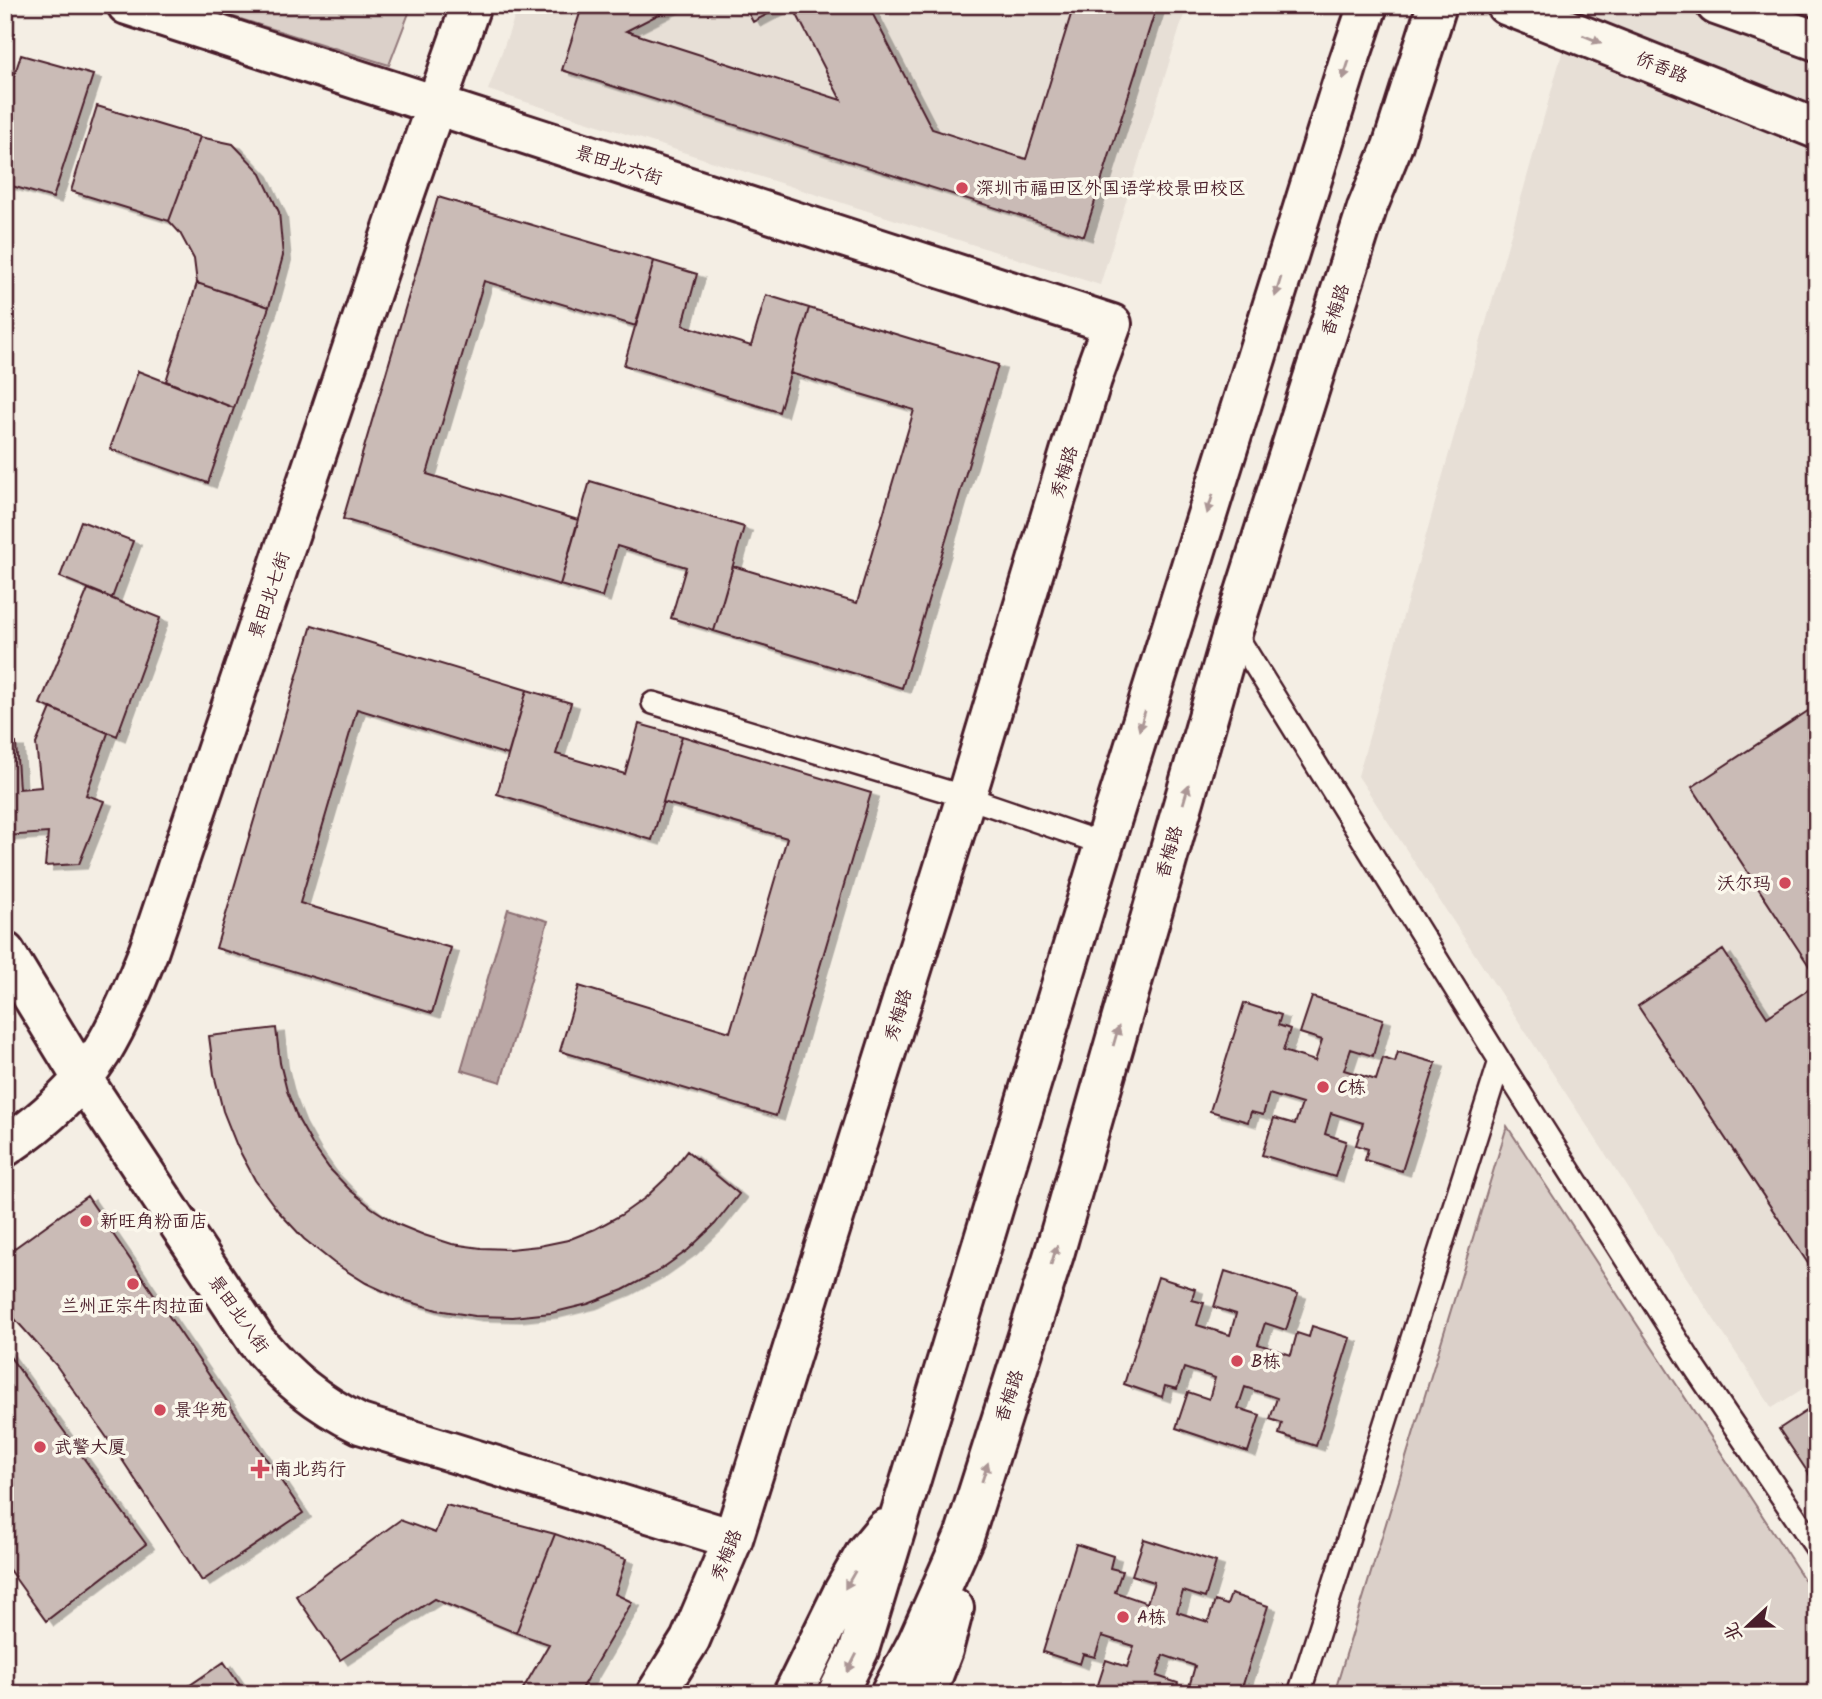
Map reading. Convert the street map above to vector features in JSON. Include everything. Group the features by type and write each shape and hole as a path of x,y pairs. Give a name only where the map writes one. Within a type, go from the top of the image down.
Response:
{"street":[{"name":"景田北六街","path":"127,5 1112,324"},
{"name":"景田北七街","path":"5,1147 48,1114 82,1078 99,1055 118,1023 149,950 471,5"},
{"path":"837,1694 859,1650 1104,844 1368,5"},
{"name":"香梅路","path":"890,1694 917,1643 964,1537 1055,1251 1233,630 1367,208 1392,147 1437,5"},
{"name":"侨香路","path":"1506,5 1817,130"},
{"path":"1716,5 1817,41"},
{"name":"秀梅路","path":"656,1694 690,1640 733,1539 966,797 1092,379 1112,324"},
{"name":"景田北八街","path":"5,952 82,1078 257,1342 274,1363 316,1399 360,1424 733,1539"},
{"path":"793,1694 842,1594 866,1552 904,1505"},
{"path":"926,1694 943,1650 960,1586 964,1537"}],"lane":[{"path":"1233,630 1500,1061 1693,1365 1817,1549"},
{"path":"653,703 966,797 1104,844"},
{"path":"1299,1694 1500,1061"}],"shaded area":[{"path":"195,5 412,5 389,65"},
{"name":"深圳市福田区外国语学校景田校区","path":"519,5 1187,5 1100,285 488,90"},
{"path":"1577,5 1817,5 1817,1380 1772,1408 1358,776"},
{"path":"508,909 548,921 501,1082 461,1070"},
{"path":"1507,1126 1817,1599 1817,1694 1334,1694"}],"building":[{"path":"589,5 677,5 626,31 841,100 792,5 868,5 932,129 1026,159 1074,5 1157,5 1084,236 562,70 581,10"},
{"path":"744,5 775,5 777,9 753,22"},
{"path":"21,55 93,75 53,198 5,184 5,103"},
{"path":"97,106 200,137 169,221 71,191"},
{"path":"200,137 233,144 260,172 279,212 283,256 269,307 197,283 194,259 180,233 169,221"},
{"path":"438,197 654,261 636,326 484,281 427,474 578,520 560,585 343,519"},
{"path":"654,261 697,274 683,325 751,346 766,295 809,308 779,412 624,365"},
{"path":"197,283 269,307 234,408 166,381"},
{"path":"809,308 998,365 902,688 714,631 733,566 857,603 914,410 790,373"},
{"path":"138,371 234,408 208,483 110,449"},
{"path":"590,481 744,527 714,631 671,618 686,567 617,546 602,597 560,585"},
{"path":"81,521 133,541 112,598 60,577"},
{"path":"88,589 160,618 117,736 40,704"},
{"path":"312,625 527,690 508,755 357,709 300,903 451,948 432,1013 216,948"},
{"path":"527,690 571,703 556,754 625,774 639,724 682,736 652,840 497,794"},
{"name":"沃尔玛","path":"1817,705 1817,978 1692,787"},
{"path":"51,708 108,733 86,795 104,801 79,864 45,866 48,833 5,836 5,743 16,743 19,789 41,787 36,744"},
{"path":"682,736 871,793 776,1116 560,1051 579,986 730,1032 787,838 663,802"},
{"path":"1723,950 1767,1017 1817,984 1817,1277 1638,1006"},
{"name":"C栋","path":"1312,997 1383,1019 1373,1056 1351,1049 1344,1070 1376,1080 1383,1058 1395,1062 1398,1052 1436,1063 1402,1171 1365,1160 1368,1149 1356,1145 1363,1123 1331,1113 1325,1134 1346,1141 1335,1177 1262,1155 1274,1118 1295,1124 1302,1104 1269,1094 1263,1115 1251,1112 1248,1122 1210,1111 1244,1003 1281,1015 1278,1025 1290,1029 1283,1051 1315,1061 1322,1040 1300,1033"},
{"path":"276,1028 287,1091 298,1119 329,1168 372,1208 397,1224 424,1235 452,1244 481,1248 510,1249 568,1240 621,1215 645,1198 666,1178 687,1151 739,1194 715,1224 688,1250 657,1272 588,1304 551,1313 513,1317 475,1316 437,1310 401,1299 366,1283 334,1263 304,1239 278,1211 255,1180 237,1146 223,1111 209,1036"},
{"name":"景华苑","path":"87,1196 303,1513 202,1581 56,1365 5,1308 5,1255"},
{"name":"B栋","path":"1225,1271 1298,1294 1286,1330 1265,1323 1258,1344 1291,1355 1297,1333 1309,1337 1312,1326 1350,1338 1316,1446 1279,1434 1282,1423 1270,1419 1277,1398 1245,1387 1238,1408 1260,1415 1248,1452 1176,1428 1188,1392 1209,1399 1215,1378 1184,1368 1177,1389 1165,1386 1162,1397 1124,1384 1158,1277 1195,1289 1192,1300 1204,1303 1197,1325 1230,1335 1236,1314 1214,1307"},
{"name":"武警大厦","path":"5,1350 146,1544 46,1621 5,1564"},
{"path":"1817,1404 1817,1486 1779,1429"},
{"path":"446,1505 555,1534 516,1633 434,1599 340,1660 296,1596 400,1520 435,1533"},
{"path":"555,1534 626,1559 615,1594 632,1602 578,1694 520,1694 549,1644 516,1633"},
{"name":"A栋","path":"1144,1539 1216,1562 1205,1598 1183,1591 1177,1612 1208,1622 1215,1601 1227,1605 1231,1594 1268,1606 1240,1694 1199,1694 1200,1691 1189,1687 1195,1666 1163,1655 1157,1676 1178,1683 1174,1694 1095,1694 1106,1660 1127,1667 1134,1646 1102,1636 1095,1657 1083,1654 1080,1664 1043,1652 1076,1544 1113,1556 1110,1568 1122,1571 1115,1592 1147,1603 1154,1582 1132,1575"},
{"path":"224,1662 246,1694 177,1694"}],"place":[{"name":"深圳市福田区外国语学校景田校区","path":"962,188"},
{"name":"沃尔玛","path":"1785,883"},
{"name":"C栋","path":"1323,1087"},
{"name":"新旺角粉面店","path":"86,1221"},
{"name":"兰州正宗牛肉拉面","path":"133,1284"},
{"name":"B栋","path":"1237,1361"},
{"name":"景华苑","path":"160,1410"},
{"name":"武警大厦","path":"40,1447"},
{"name":"南北药行","path":"260,1469"},
{"name":"A栋","path":"1123,1617"}]}
